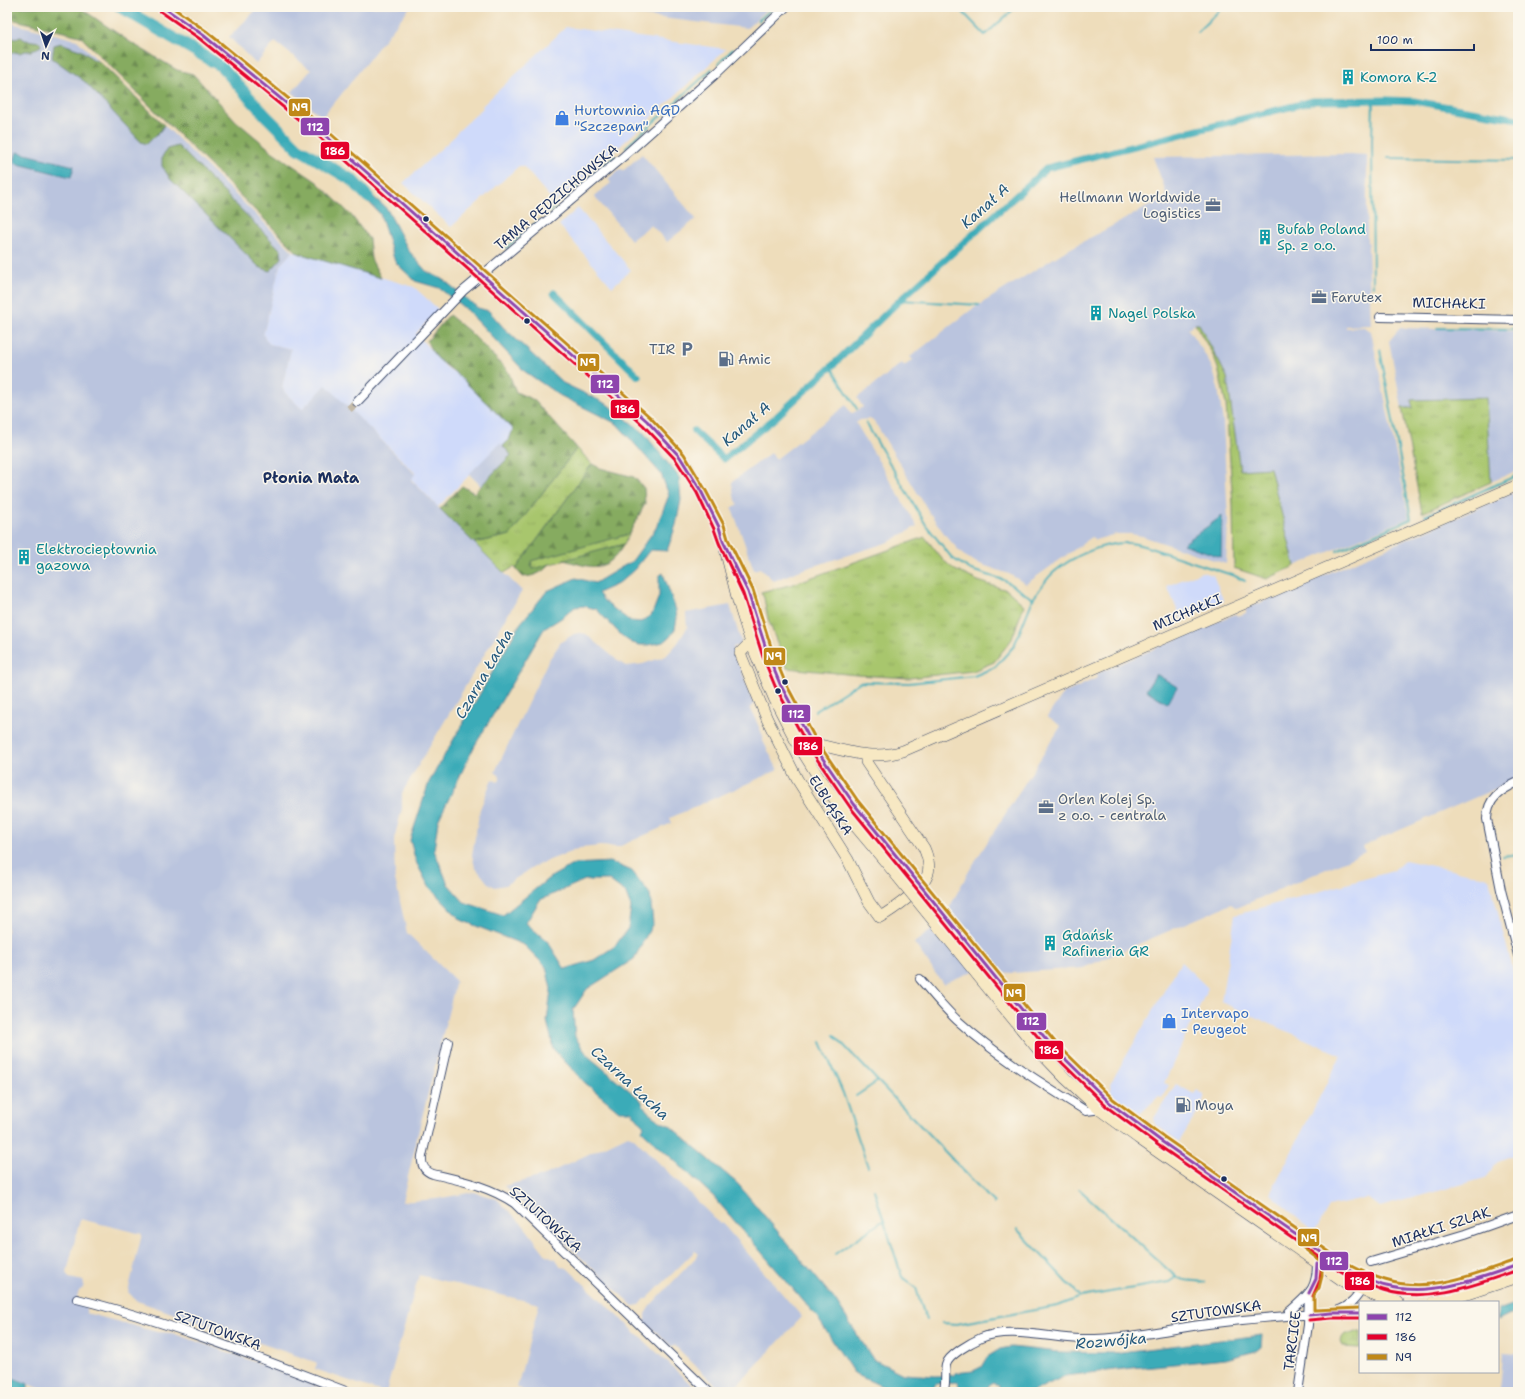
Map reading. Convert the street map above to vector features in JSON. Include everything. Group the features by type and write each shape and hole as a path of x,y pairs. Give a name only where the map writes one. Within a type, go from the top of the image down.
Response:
{"main road":[{"name":"ELBLĄSKA","path":"163,7 259,80 319,130 643,417 666,440 684,462 701,491 719,528 751,644 784,719 808,761 851,821 1000,1003 1060,1073 1100,1110 1317,1263 1349,1285 1361,1291 1390,1301"},
{"name":"MICHAŁKI","path":"812,743 866,755 890,755 903,751 1518,485"},
{"name":"ELBLĄSKA","path":"723,541 748,592 768,655 780,684 812,743 826,765 854,804 1056,1050 1074,1070 1110,1103 1161,1141 1338,1264 1368,1280 1394,1288 1409,1290 1439,1289 1468,1283 1518,1265"},
{"name":"ELBLĄSKA","path":"751,644 740,653 767,719 803,791 848,860 869,902 880,917 895,908 923,885 928,874 928,861 924,848 866,762 866,755"},
{"path":"826,765 838,749"},
{"path":"792,769 808,761"},
{"path":"1440,1301 1452,1299 1518,1277"}],"street":[{"name":"TAMA PĘDZICHOWSKA","path":"356,402 463,291 624,156 718,72 786,7"},
{"name":"MICHAŁKI","path":"1380,317 1518,320"},
{"path":"1518,782 1505,788 1497,794 1491,800 1487,812 1501,890 1518,953"},
{"path":"920,979 956,1018 999,1055 1028,1076 1086,1111 1100,1110 1110,1103"},
{"name":"SZTUTOWSKA","path":"448,1042 421,1161 423,1167 427,1172 433,1174 484,1187 501,1194 514,1203 709,1392"},
{"name":"MIAŁKI SZLAK","path":"1371,1262 1465,1234 1518,1215"},
{"path":"1288,1316 1289,1312 1309,1293 1314,1286 1317,1275 1317,1263"},
{"name":"SZTUTOWSKA","path":"1332,1313 1346,1308 1354,1302 1368,1280"},
{"name":"TARCICE","path":"1298,1392 1309,1315 1309,1293"},
{"name":"SZTUTOWSKA","path":"76,1299 120,1310 177,1328 348,1392"},
{"name":"SZTUTOWSKA","path":"944,1390 946,1363 958,1351 982,1337 991,1334 1014,1333 1080,1339 1110,1338 1138,1336 1243,1319 1332,1313 1359,1313"}],"shaded area":[{"path":"259,7 410,7 336,101 324,115 321,116 292,92 311,70 275,42 256,64 229,37"},
{"path":"593,7 770,7 747,28 593,10"},
{"path":"7,22 77,40 293,251 280,265 263,335 269,344 291,349 282,387 285,393 302,409 326,385 415,474 411,480 522,591 402,793 402,809 394,839 395,879 407,933 456,981 415,1142 402,1202 436,1199 474,1192 497,1199 524,1226 546,1255 556,1259 561,1267 567,1268 699,1392 521,1392 522,1389 517,1388 539,1304 419,1275 386,1392 382,1392 315,1369 317,1363 315,1362 137,1301 128,1292 142,1234 80,1219 67,1272 69,1278 84,1281 83,1288 79,1291 75,1304 87,1307 86,1313 157,1332 172,1333 239,1356 331,1392 51,1392 7,1377"},
{"name":"Hurtownia AGD \"Szczepan\"","path":"566,27 726,49 617,149 552,205 553,201 523,166 519,166 451,227 403,183 456,135 455,134 483,108 482,106"},
{"path":"642,154 696,219 667,242 651,225 631,240 594,196 611,183 608,179 620,169 624,170"},
{"path":"1367,155 1367,242 1369,243 1371,325 1346,326 1346,328 1364,327 1371,331 1409,518 1295,566 1270,469 1240,471 1227,377 1199,324 1195,324 1188,329 1205,354 1213,370 1218,388 1223,422 1228,520 1226,564 1142,536 1116,534 1095,540 1092,537 1026,584 1009,574 977,563 963,555 946,536 929,512 874,421 869,419 860,420 856,423 917,526 889,542 798,571 774,581 760,568 754,570 732,508 738,504 734,496 732,482 771,453 776,459 846,405 851,414 863,407 857,398 902,363 904,366 913,360 910,357 971,310 1062,253 1166,197 1165,189 1153,157"},
{"path":"578,208 631,270 612,287 559,225"},
{"path":"293,251 414,287 438,309 416,334 446,367 458,375 513,429 508,441 503,446 500,444 438,507 411,479 415,473 326,386 302,409 285,393 282,387 291,349 269,344 263,335 280,265"},
{"path":"1400,328 1518,331 1518,470 1491,482 1486,398 1411,401 1413,408 1402,408 1389,341"},
{"path":"500,443 512,455 481,486 469,474"},
{"path":"1518,491 1518,779 1363,846 1365,852 1237,908 1231,904 1083,968 1012,973 980,971 978,969 943,984 914,943 941,923 969,871 1061,726 1047,717 1065,691 1067,692 1097,678 1096,674 1235,614 1238,616 1246,613 1246,609"},
{"path":"1201,572 1213,575 1224,601 1181,619 1167,586"},
{"path":"730,605 742,645 733,647 754,705 750,707 763,736 763,741 778,770 670,818 672,823 618,847 600,846 581,848 539,864 505,885 495,887 488,883 475,867 472,855 480,809 492,779 498,782 500,780 500,776 495,772 548,661 561,642 574,634 586,634 618,661 627,666 643,664 666,656 677,644 687,628 686,613"},
{"path":"1405,860 1489,878 1518,990 1518,1153 1498,1161 1485,1178 1380,1207 1368,1198 1329,1207 1314,1233 1270,1194 1341,1055 1221,1002 1235,915 1393,871"},
{"name":"Intervapo - Peugeot","path":"1181,962 1208,988 1164,1083 1169,1085 1162,1098 1158,1097 1141,1113 1133,1112 1111,1094 1110,1084"},
{"path":"1176,1084 1194,1094 1197,1090 1204,1095 1204,1102 1179,1142 1155,1124 1154,1118"},
{"path":"628,1135 633,1137 720,1224 722,1223 802,1317 731,1392 723,1392 674,1345 672,1347 645,1322 645,1314 650,1306 699,1254 695,1251 647,1299 645,1299 640,1305 633,1306 504,1186 543,1176"},
{"path":"1503,1352 1518,1353 1518,1392 1500,1392"}],"green space":[{"path":"7,7 79,7 130,42 177,70 193,74 236,121 273,152 317,182 351,215 369,239 371,259 381,278 298,253 80,36 7,18"},
{"path":"7,34 14,39 21,37 25,40 40,42 41,46 31,51 7,54"},
{"path":"62,43 80,50 100,62 164,125 147,144 141,142 84,81 52,58 54,45"},
{"path":"178,146 281,250 282,258 270,271 259,267 171,180 162,166 162,157 167,149"},
{"path":"449,315 470,332 508,371 516,392 534,400 577,448 510,535 474,543 440,509 462,486 474,493 511,455 503,446 509,440 513,429 460,377 437,358 430,348 427,341"},
{"path":"1195,324 1199,324 1227,377 1240,470 1270,468 1295,566 1267,579 1234,568 1233,505 1226,404 1218,368 1212,353"},
{"path":"1486,398 1491,482 1422,513 1402,408 1413,408 1411,400"},
{"path":"577,448 592,464 516,569 514,567 504,573 474,543 510,535"},
{"path":"592,464 600,468 634,477 644,488 645,504 629,534 531,561 533,569 550,564 538,574 523,577 516,569"},
{"path":"629,534 624,544 533,569 530,561"},
{"path":"925,537 942,559 955,570 978,581 1007,590 1024,605 1012,639 994,662 973,671 909,678 857,675 787,668 783,656 785,654 784,650 780,650 768,619 764,598 761,592 790,585"},
{"path":"624,544 618,554 611,560 598,566 583,565 564,560"},
{"path":"1359,1331 1359,1348 1343,1347 1341,1340 1345,1334"}],"water":[{"path":"17,152 74,166 71,177 14,163"},
{"path":"350,182 365,189 387,209 409,251 426,271 444,280 478,308 489,311 503,327 563,383 607,404 643,432 679,477 681,500 676,525 667,551 650,550 635,569 618,584 598,593 605,602 630,621 642,622 652,614 659,596 659,576 663,573 676,610 677,618 675,629 670,637 664,642 648,645 632,643 623,637 596,609 584,606 575,607 563,617 544,629 474,747 438,821 434,850 448,884 464,902 503,915 549,878 574,864 611,862 632,871 650,894 653,923 634,959 587,989 573,1010 575,1037 588,1056 641,1100 652,1116 669,1125 738,1184 835,1300 873,1359 903,1374 936,1376 955,1375 955,1373 973,1371 981,1367 987,1357 1000,1349 1011,1347 1059,1352 1113,1353 1262,1335 1261,1347 1256,1351 1226,1359 1065,1376 1032,1392 999,1392 999,1386 994,1382 989,1385 986,1392 960,1392 958,1382 936,1384 933,1388 919,1387 917,1392 895,1392 853,1372 817,1317 713,1196 642,1131 644,1126 631,1111 619,1111 584,1082 554,1050 547,1021 551,989 546,967 524,945 461,920 429,887 416,862 410,840 429,782 520,624 547,591 576,578 595,583 632,561 656,528 669,495 661,474 617,424 559,395 524,371 468,311 439,288 415,281 395,262 380,214","holes":["585,880 609,880 625,892 631,907 628,928 615,946 594,960 565,969 548,942 526,923 540,900"]},
{"path":"1222,516 1221,557 1183,544"},
{"path":"1156,674 1177,687 1167,703 1146,690"},
{"path":"1518,1303 1518,1313 1510,1314 1499,1320 1499,1310"},
{"path":"13,1378 28,1384 28,1392 7,1392 7,1382"}],"waterway":[{"name":"Czarna Łacha","path":"120,7 221,66 266,116 298,148 352,180 368,197"},
{"path":"758,21 774,7"},
{"path":"958,7 985,35 1016,7"},
{"path":"1197,32 1223,7"},
{"path":"718,64 733,49"},
{"path":"626,147 712,69"},
{"path":"1373,100 1373,286"},
{"name":"Kanał A","path":"694,431 724,459 775,418 831,367 900,300 1047,168 1313,101 1414,101 1518,119"},
{"path":"575,190 615,156"},
{"path":"1388,158 1518,160"},
{"path":"563,201 570,195"},
{"path":"547,214 555,208"},
{"path":"506,248 540,220"},
{"name":"Kanał A","path":"554,293 638,376"},
{"path":"900,300 979,305"},
{"path":"1437,328 1518,329"},
{"path":"1337,551 1411,519 1380,350"},
{"path":"831,367 857,409"},
{"path":"815,711 860,682 909,683 974,676 995,667 1014,646 1033,599 1004,580 971,570 952,558 926,525 866,423"},
{"path":"1425,516 1518,475"},
{"path":"1033,599 1051,575 1062,566 1089,551 1119,543 1131,543 1144,546 1235,576 1245,581"},
{"path":"1503,856 1518,854"},
{"path":"834,1035 994,1203"},
{"path":"821,1042 843,1093 868,1167"},
{"path":"856,1096 878,1081"},
{"path":"1079,1189 1176,1277"},
{"path":"874,1190 902,1277 916,1288 926,1320"},
{"path":"835,1254 884,1220"},
{"path":"1017,1229 1080,1296"},
{"path":"942,1323 956,1324 1058,1306 1081,1297 1169,1282 1176,1277 1184,1280 1205,1282"}],"tunnel":[{"path":"349,409 357,402"}],"transit line":[{"name":"112","path":"163,7 203,35 319,130 647,421 680,457 701,491 719,527 723,541 748,592 768,655 780,684 812,743 854,804 1051,1045 1110,1103 1161,1141 1338,1264 1373,1282 1403,1289 1436,1288 1469,1281 1518,1265"},
{"name":"N9","path":"172,7 206,31 322,126 650,417 684,454 724,525 728,539 753,590 773,653 785,682 816,740 858,801 1055,1042 1113,1099 1164,1137 1341,1260 1373,1276 1402,1284 1435,1284 1468,1276 1516,1260"},
{"name":"186","path":"160,11 200,39 316,134 643,425 676,460 697,493 714,529 743,594 763,657 775,686 808,746 850,807 1047,1048 1107,1107 1158,1145 1335,1268 1371,1286 1400,1294 1434,1294 1468,1287 1518,1270"},
{"name":"N9","path":"1297,1243 1322,1262 1322,1276 1319,1288 1314,1295 1314,1310 1359,1308"},
{"name":"112","path":"1309,1293 1316,1279 1317,1263"},
{"name":"186","path":"1313,1296 1320,1280 1322,1263"},
{"name":"112","path":"1309,1315 1359,1313"},
{"name":"186","path":"1309,1320 1359,1318"}],"place":[{"name":"Komora K-2","path":"1348,77"},
{"name":"Hurtownia AGD \"Szczepan\"","path":"562,118"},
{"name":"Hellmann Worldwide Logistics","path":"1213,205"},
{"name":"Bufab Poland Sp. z o.o.","path":"1265,237"},
{"name":"Farutex","path":"1319,297"},
{"name":"Nagel Polska","path":"1096,313"},
{"name":"TIR","path":"687,349"},
{"name":"Amic","path":"726,359"},
{"name":"Elektrociepłownia gazowa","path":"24,557"},
{"name":"Orlen Kolej Sp. z o.o. - centrala","path":"1046,807"},
{"name":"Gdańsk Rafineria GR","path":"1050,943"},
{"name":"Intervapo - Peugeot","path":"1169,1021"},
{"name":"Moya","path":"1183,1105"}],"district":[{"name":"Płonia Mała","path":"311,478"}],"water label":[{"name":"Rozwójka","path":"1111,1341"}]}
